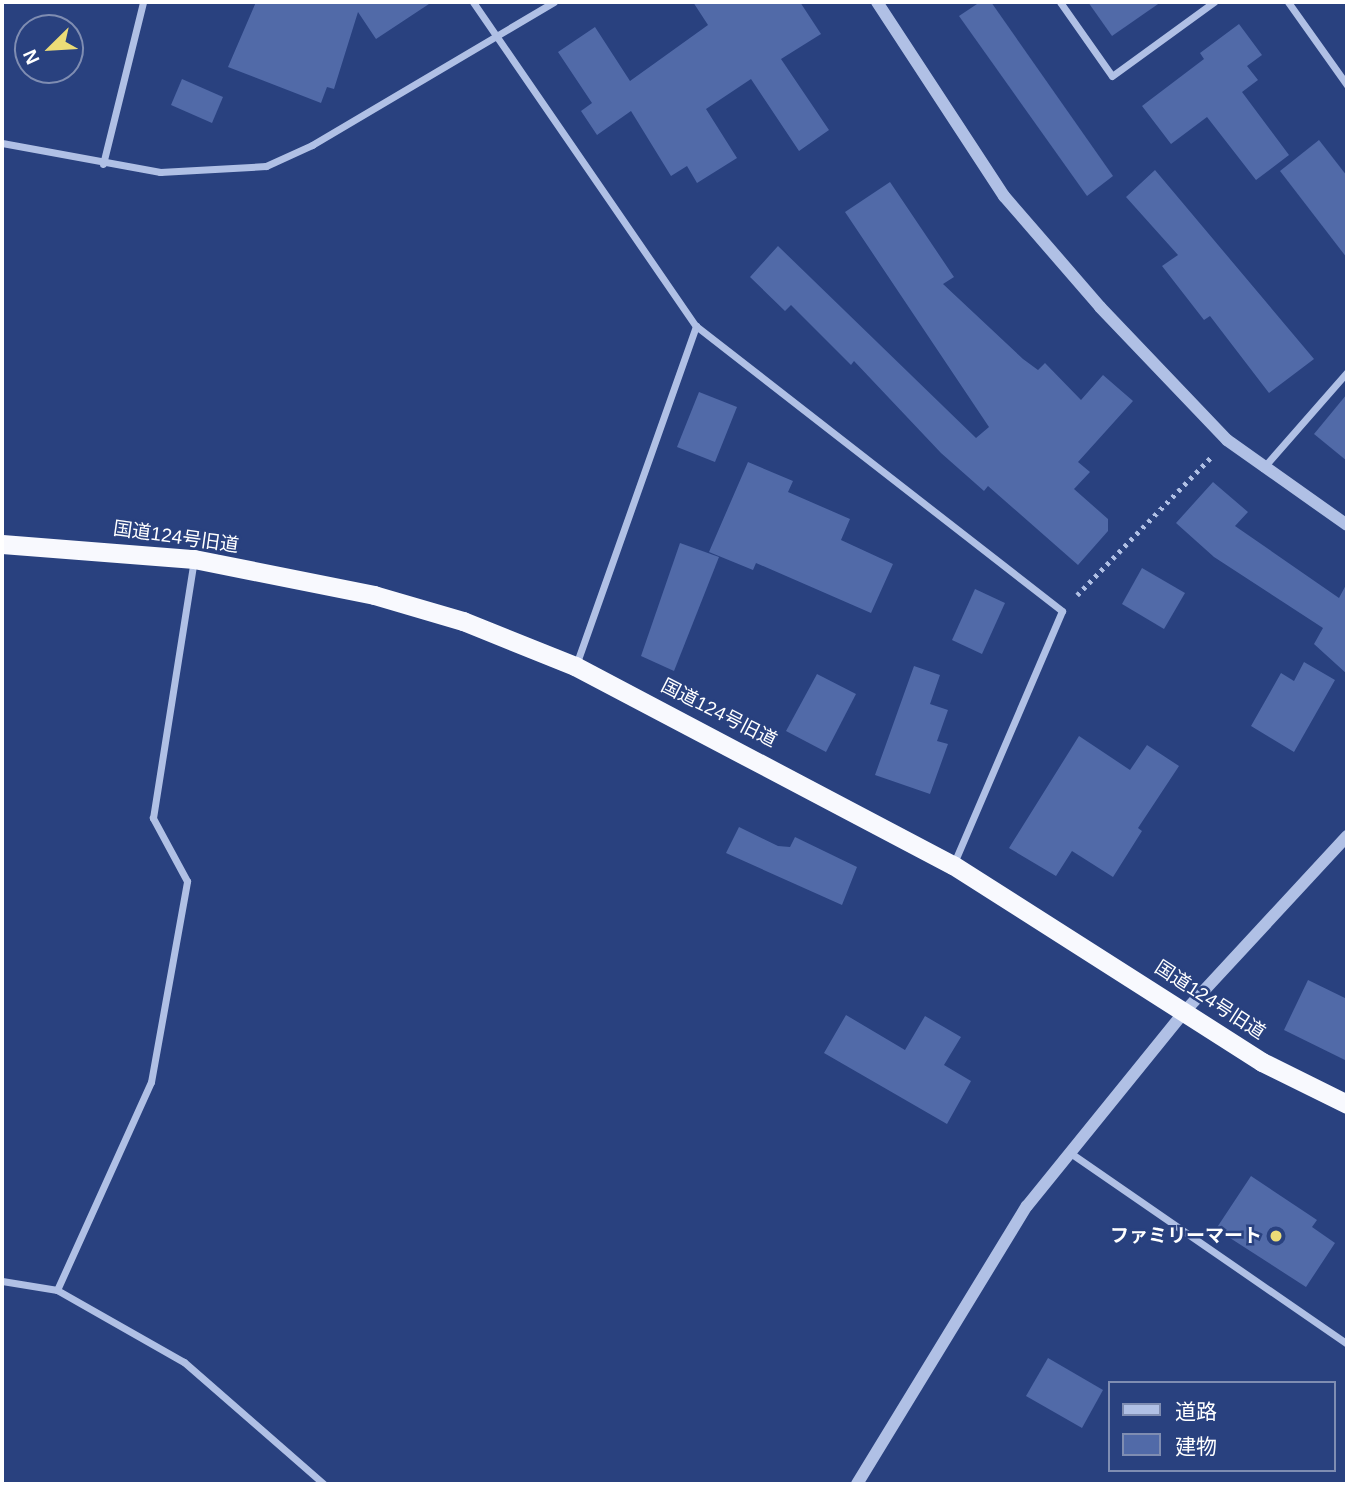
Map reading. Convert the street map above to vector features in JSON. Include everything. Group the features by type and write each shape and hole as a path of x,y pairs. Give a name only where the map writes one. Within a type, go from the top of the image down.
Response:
{"highway":[{"name":"国道124号旧道","path":"2,544 194,559 374,595 463,621 575,666 953,865 1186,1010 1262,1062 1347,1104"}],"street":[{"path":"103,164 143,2"},
{"path":"472,2 696,326 1062,611 953,865"},
{"path":"2,143 103,164 159,172 266,166 312,145 554,2"},
{"path":"877,2 1004,196 1100,307 1227,440 1347,525"},
{"path":"1060,2 1112,76 1214,2"},
{"path":"1288,2 1347,85"},
{"path":"575,666 696,326"},
{"path":"1263,468 1347,372"},
{"path":"57,1290 151,1082 187,881 153,818 194,559"},
{"path":"857,1484 1027,1206 1068,1152 1186,1010 1347,836"},
{"path":"1068,1152 1347,1344"},
{"path":"2,1281 57,1290 184,1362 324,1484"}],"path":[{"path":"1062,611 1227,440"}],"building":[{"path":"256,2 432,2 376,39 358,12 334,89 327,87 321,103 228,67"},
{"path":"693,2 800,2 821,34 781,59 829,130 799,151 751,79 706,109 737,158 697,183 687,166 671,176 631,111 597,135 581,111 592,103 558,52 595,27 630,81 708,25"},
{"path":"980,2 991,2 1113,176 1087,196 959,16"},
{"path":"1088,2 1161,2 1112,36"},
{"path":"1239,24 1262,55 1247,66 1258,80 1242,92 1289,155 1256,180 1207,117 1171,144 1142,106 1204,59 1200,53"},
{"path":"182,79 223,97 212,123 171,105"},
{"path":"1319,140 1347,176 1347,258 1280,171"},
{"path":"1155,170 1314,359 1269,393 1210,316 1204,320 1162,266 1178,255 1126,197"},
{"path":"890,182 954,277 943,284 1023,359 1038,370 1045,363 1081,400 1103,375 1133,401 1078,462 1090,472 1074,489 1108,519 1108,531 1078,565 988,486 984,491 941,453 854,361 851,365 791,305 785,311 750,277 778,246 976,438 989,427 845,212"},
{"path":"699,392 737,407 715,462 677,447"},
{"path":"1347,394 1347,461 1314,434"},
{"path":"748,462 793,481 788,492 850,519 841,540 893,564 871,613 756,563 753,570 709,552"},
{"path":"1213,482 1248,512 1235,526 1339,598 1347,583 1347,674 1314,644 1323,628 1214,557 1176,523"},
{"path":"680,543 719,557 674,671 641,656"},
{"path":"1142,568 1185,593 1164,629 1122,604"},
{"path":"975,589 1005,603 982,654 952,640"},
{"path":"1304,662 1335,680 1294,752 1251,726 1281,673 1294,681"},
{"path":"914,666 940,675 930,704 948,710 937,741 948,744 930,794 875,775"},
{"path":"817,674 856,694 826,752 786,731"},
{"path":"1079,736 1130,770 1147,745 1179,766 1138,828 1142,831 1113,877 1072,851 1056,876 1009,848"},
{"path":"739,827 778,846 790,847 795,837 857,867 842,905 726,853"},
{"path":"1308,980 1347,999 1347,1061 1284,1030"},
{"path":"846,1015 905,1050 925,1016 961,1037 944,1065 971,1081 947,1124 824,1053"},
{"name":"ファミリーマート","path":"1251,1176 1317,1220 1312,1227 1335,1243 1306,1287 1216,1229"},
{"path":"1048,1358 1103,1390 1082,1428 1026,1396"}],"place":[{"name":"ファミリーマート","path":"1276,1236"}]}
